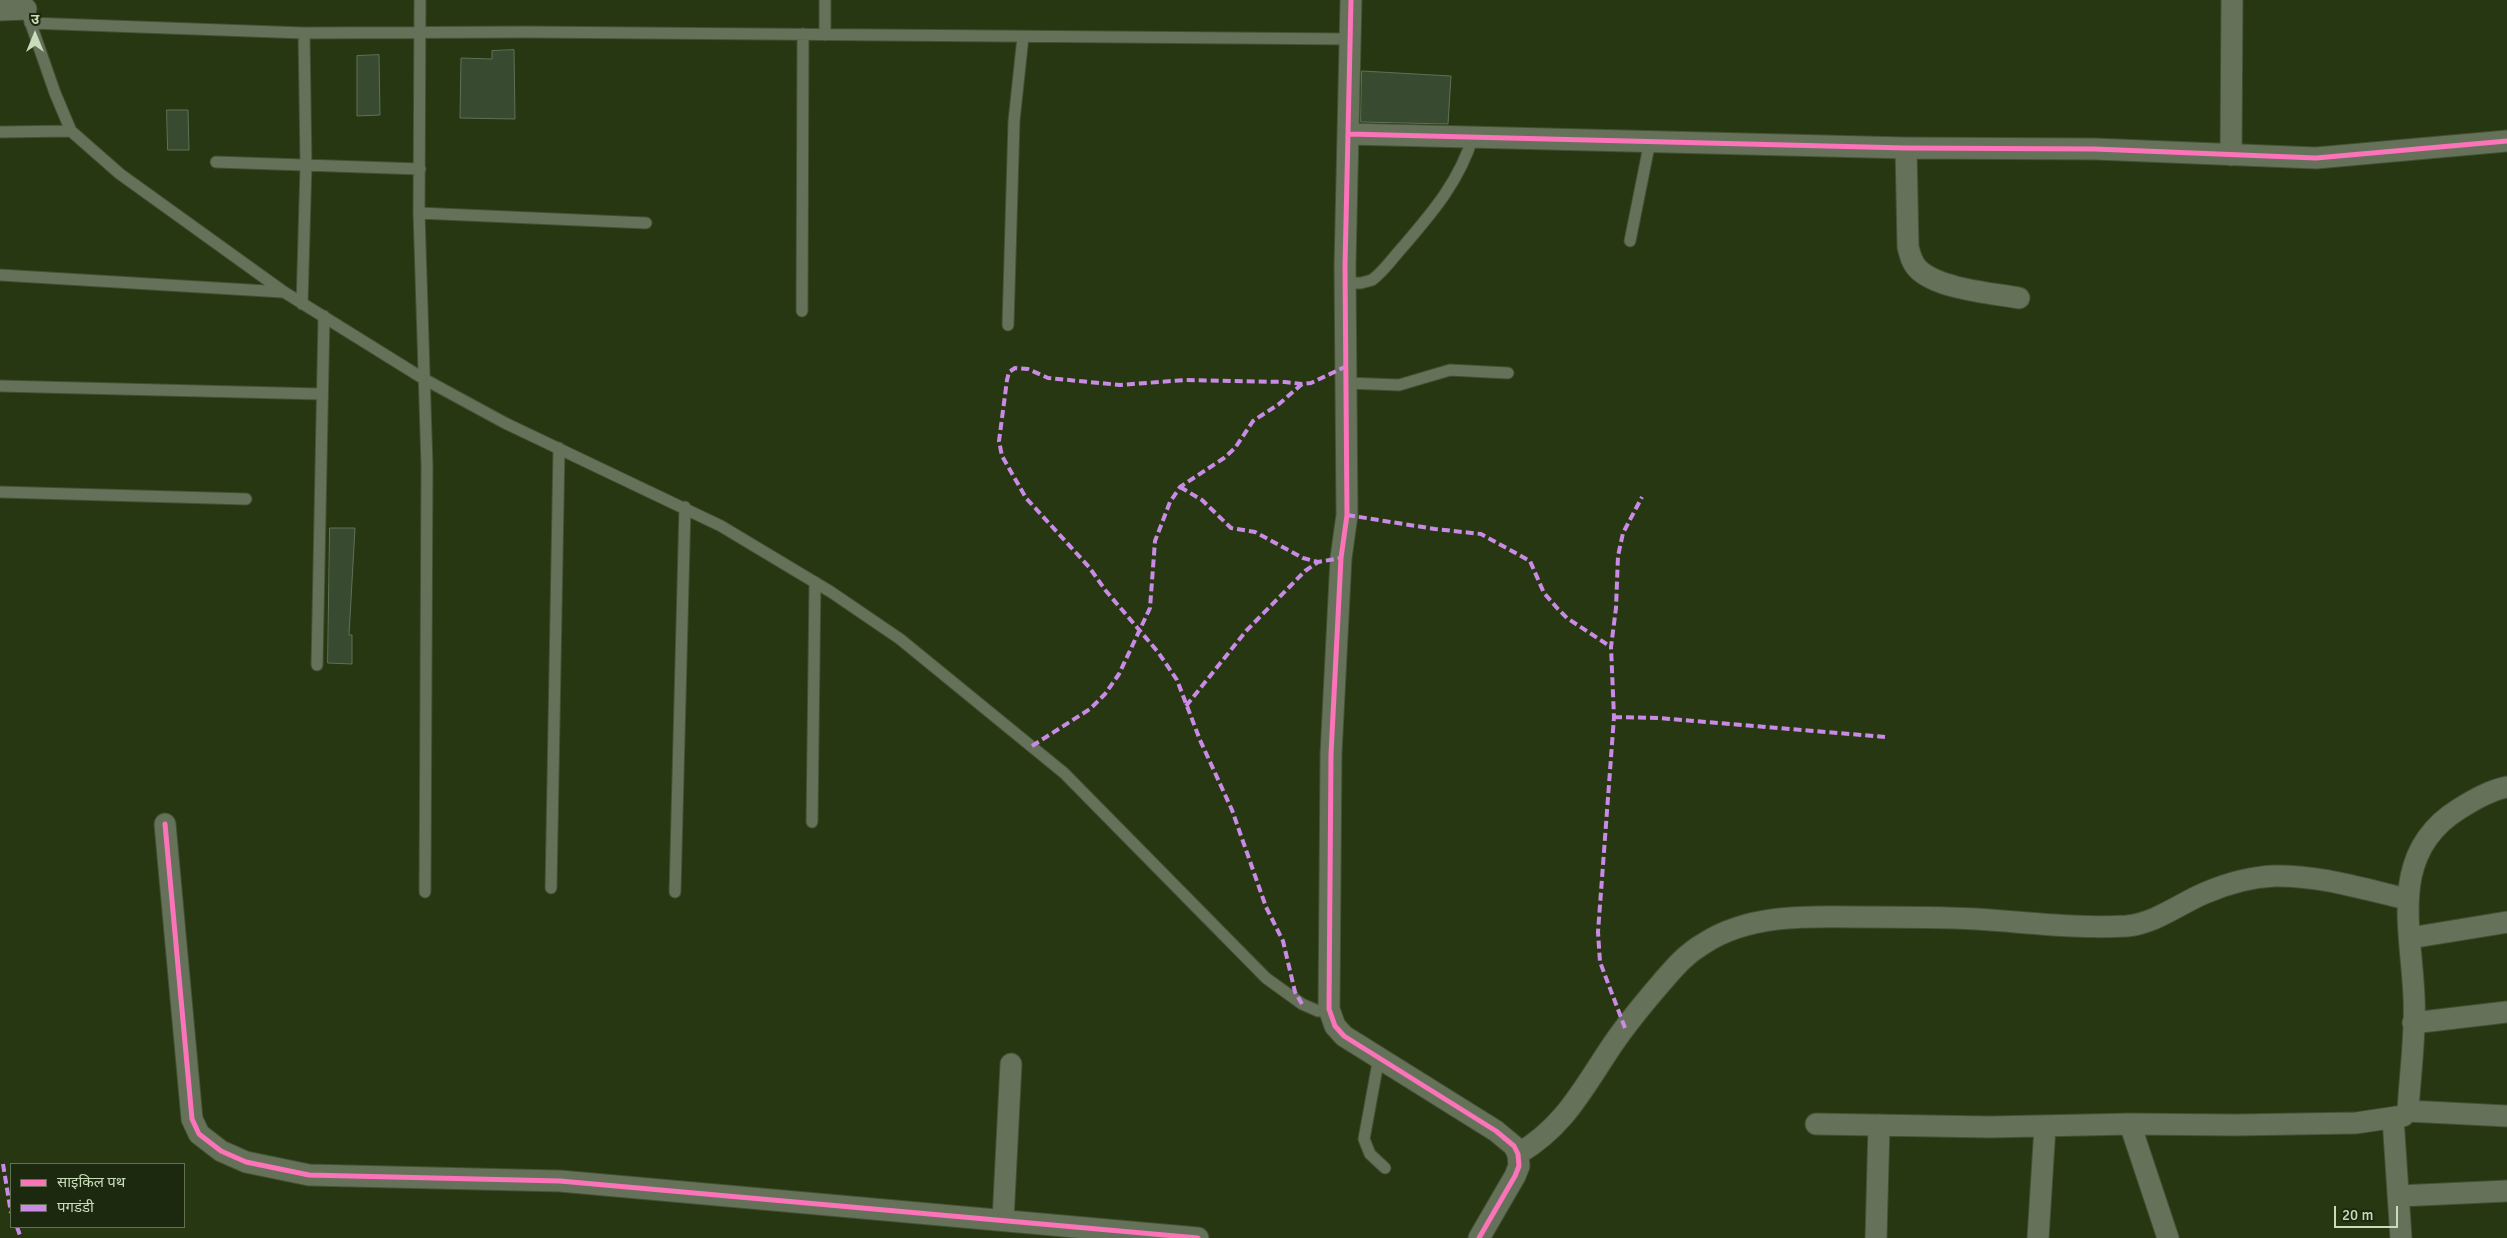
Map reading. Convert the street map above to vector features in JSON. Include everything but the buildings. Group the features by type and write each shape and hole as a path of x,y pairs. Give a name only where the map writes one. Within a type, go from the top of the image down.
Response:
{"street":[{"path":"1351,0 1346,284 1346,514 1341,558 1331,754 1329,1009 1335,1026 1344,1036 1496,1131 1514,1146 1518,1154 1519,1166 1479,1238"},
{"path":"2231,155 2232,0"},
{"path":"0,10 26,11"},
{"path":"1349,134 1906,148 2095,149 2316,158 2507,141"},
{"path":"1906,148 1908,248 1912,260 1918,269 1945,283 2019,298"},
{"path":"2401,1238 2398,1196 2401,1115 2413,1023 2414,999 2407,899 2411,875 2426,837 2443,819 2475,799 2507,787"},
{"path":"165,824 192,1119 199,1134 221,1151 246,1162 309,1174 560,1181 1198,1238"},
{"path":"1518,1154 1539,1142 1569,1111 1625,1028 1684,958 1705,942 1766,920 1820,916 1886,917 1977,920 2075,927 2129,926 2154,920 2205,893 2234,882 2269,876 2302,876 2407,899"},
{"path":"2410,938 2507,922"},
{"path":"2413,1023 2507,1012"},
{"path":"1003,1220 1011,1064"},
{"path":"1816,1124 2045,1126 2320,1124 2401,1115 2507,1116"},
{"path":"2130,1124 2168,1238"},
{"path":"1876,1238 1879,1125"},
{"path":"2038,1238 2045,1126"},
{"path":"2398,1196 2507,1191"}],"lane":[{"path":"420,0 419,212 427,466 425,892"},
{"path":"825,0 825,35"},
{"path":"1329,1009 1318,1011 1302,1004 1266,978 1064,773 900,639 815,582 721,526 504,423 424,379 284,292 120,174 71,131 26,11 304,33 803,34 1350,39"},
{"path":"302,304 306,165 304,33"},
{"path":"802,311 803,34"},
{"path":"1008,325 1014,121 1023,37"},
{"path":"0,132 71,131"},
{"path":"1346,284 1361,284 1372,280 1412,236 1454,181 1464,163 1473,136"},
{"path":"1630,242 1650,141"},
{"path":"216,162 420,169"},
{"path":"419,212 646,224"},
{"path":"0,275 284,292"},
{"path":"317,666 324,316"},
{"path":"1347,383 1399,385 1450,370 1508,373"},
{"path":"0,386 321,394"},
{"path":"551,888 559,448"},
{"path":"0,492 246,499"},
{"path":"675,892 685,508"},
{"path":"812,822 815,582"},
{"path":"1379,1057 1364,1139 1370,1154 1386,1168"}],"marked path":[{"path":"1302,1004 1295,992 1283,941 1266,907 1232,810 1200,740 1177,680 1158,652 1106,591 1089,567 1026,498 1002,456 999,441 1007,380 1009,372 1015,368 1028,369 1048,378 1120,385 1185,380 1302,384 1311,383 1347,366"},
{"path":"1032,746 1090,709 1105,694 1119,674 1150,608 1155,541 1170,502 1180,487 1224,458 1235,448 1253,421 1279,404 1302,384"},
{"path":"1180,487 1202,500 1231,528 1255,532 1303,558 1318,562"},
{"path":"1625,1028 1600,962 1598,932 1614,717 1611,647 1616,608 1618,556 1623,533 1642,497"},
{"path":"1347,515 1435,529 1481,534 1530,561 1544,593 1558,609 1567,618 1611,647"},
{"path":"1186,706 1246,631 1305,571 1318,562 1341,558"},
{"path":"1614,717 1659,718 1885,737"},
{"path":"3,1164 10,1207"},
{"path":"17,1228 21,1238"}],"cycle path":[{"path":"1351,0 1345,266 1347,515 1341,558 1331,754 1329,1009 1335,1026 1344,1036 1496,1131 1514,1146 1518,1154 1519,1166 1479,1238"},
{"path":"1349,134 1906,148 2095,149 2316,158 2507,141"},
{"path":"165,824 192,1119 199,1134 221,1151 246,1162 309,1175 560,1181 1198,1238"}]}
